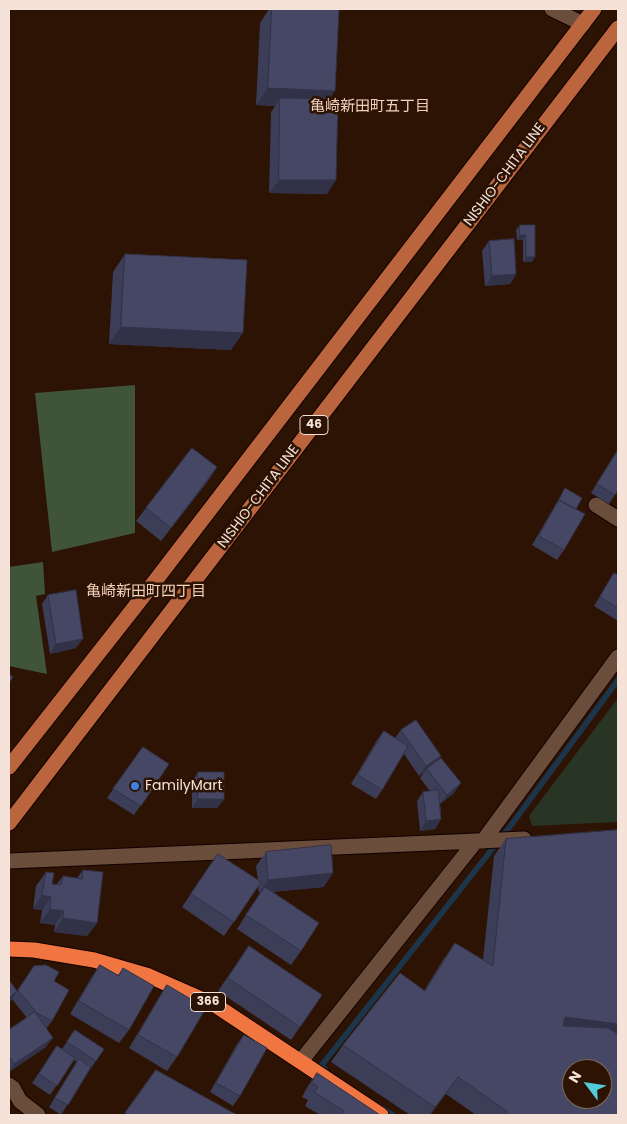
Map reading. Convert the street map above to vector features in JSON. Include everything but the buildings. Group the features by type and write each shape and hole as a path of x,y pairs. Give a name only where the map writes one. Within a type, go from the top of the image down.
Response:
{"highway":[{"name":"366","path":"9,949 34,950 94,960 149,976 215,1005 381,1115"}],"main road":[{"name":"46","path":"9,767 158,577 594,9"},
{"name":"NISHIO-CHITA LINE","path":"9,823 618,28"}],"street":[{"path":"552,9 583,24"},
{"path":"596,506 618,519"},
{"path":"301,1061 481,841 618,657"},
{"path":"9,862 534,839"},
{"path":"9,1085 13,1088 20,1101 38,1115"}],"green space":[{"path":"135,385 135,533 52,552 35,393"},
{"path":"43,562 45,594 36,596 47,674 9,666 9,567"},
{"path":"618,698 618,822 532,826 529,816"}],"waterway":[{"path":"325,1069 321,1066 512,824 618,680"},
{"path":"382,1108 393,1115"}],"place":[{"name":"FamilyMart","path":"135,786"}],"district":[{"name":"亀崎新田町五丁目","path":"370,107"},
{"name":"亀崎新田町四丁目","path":"146,592"}]}
